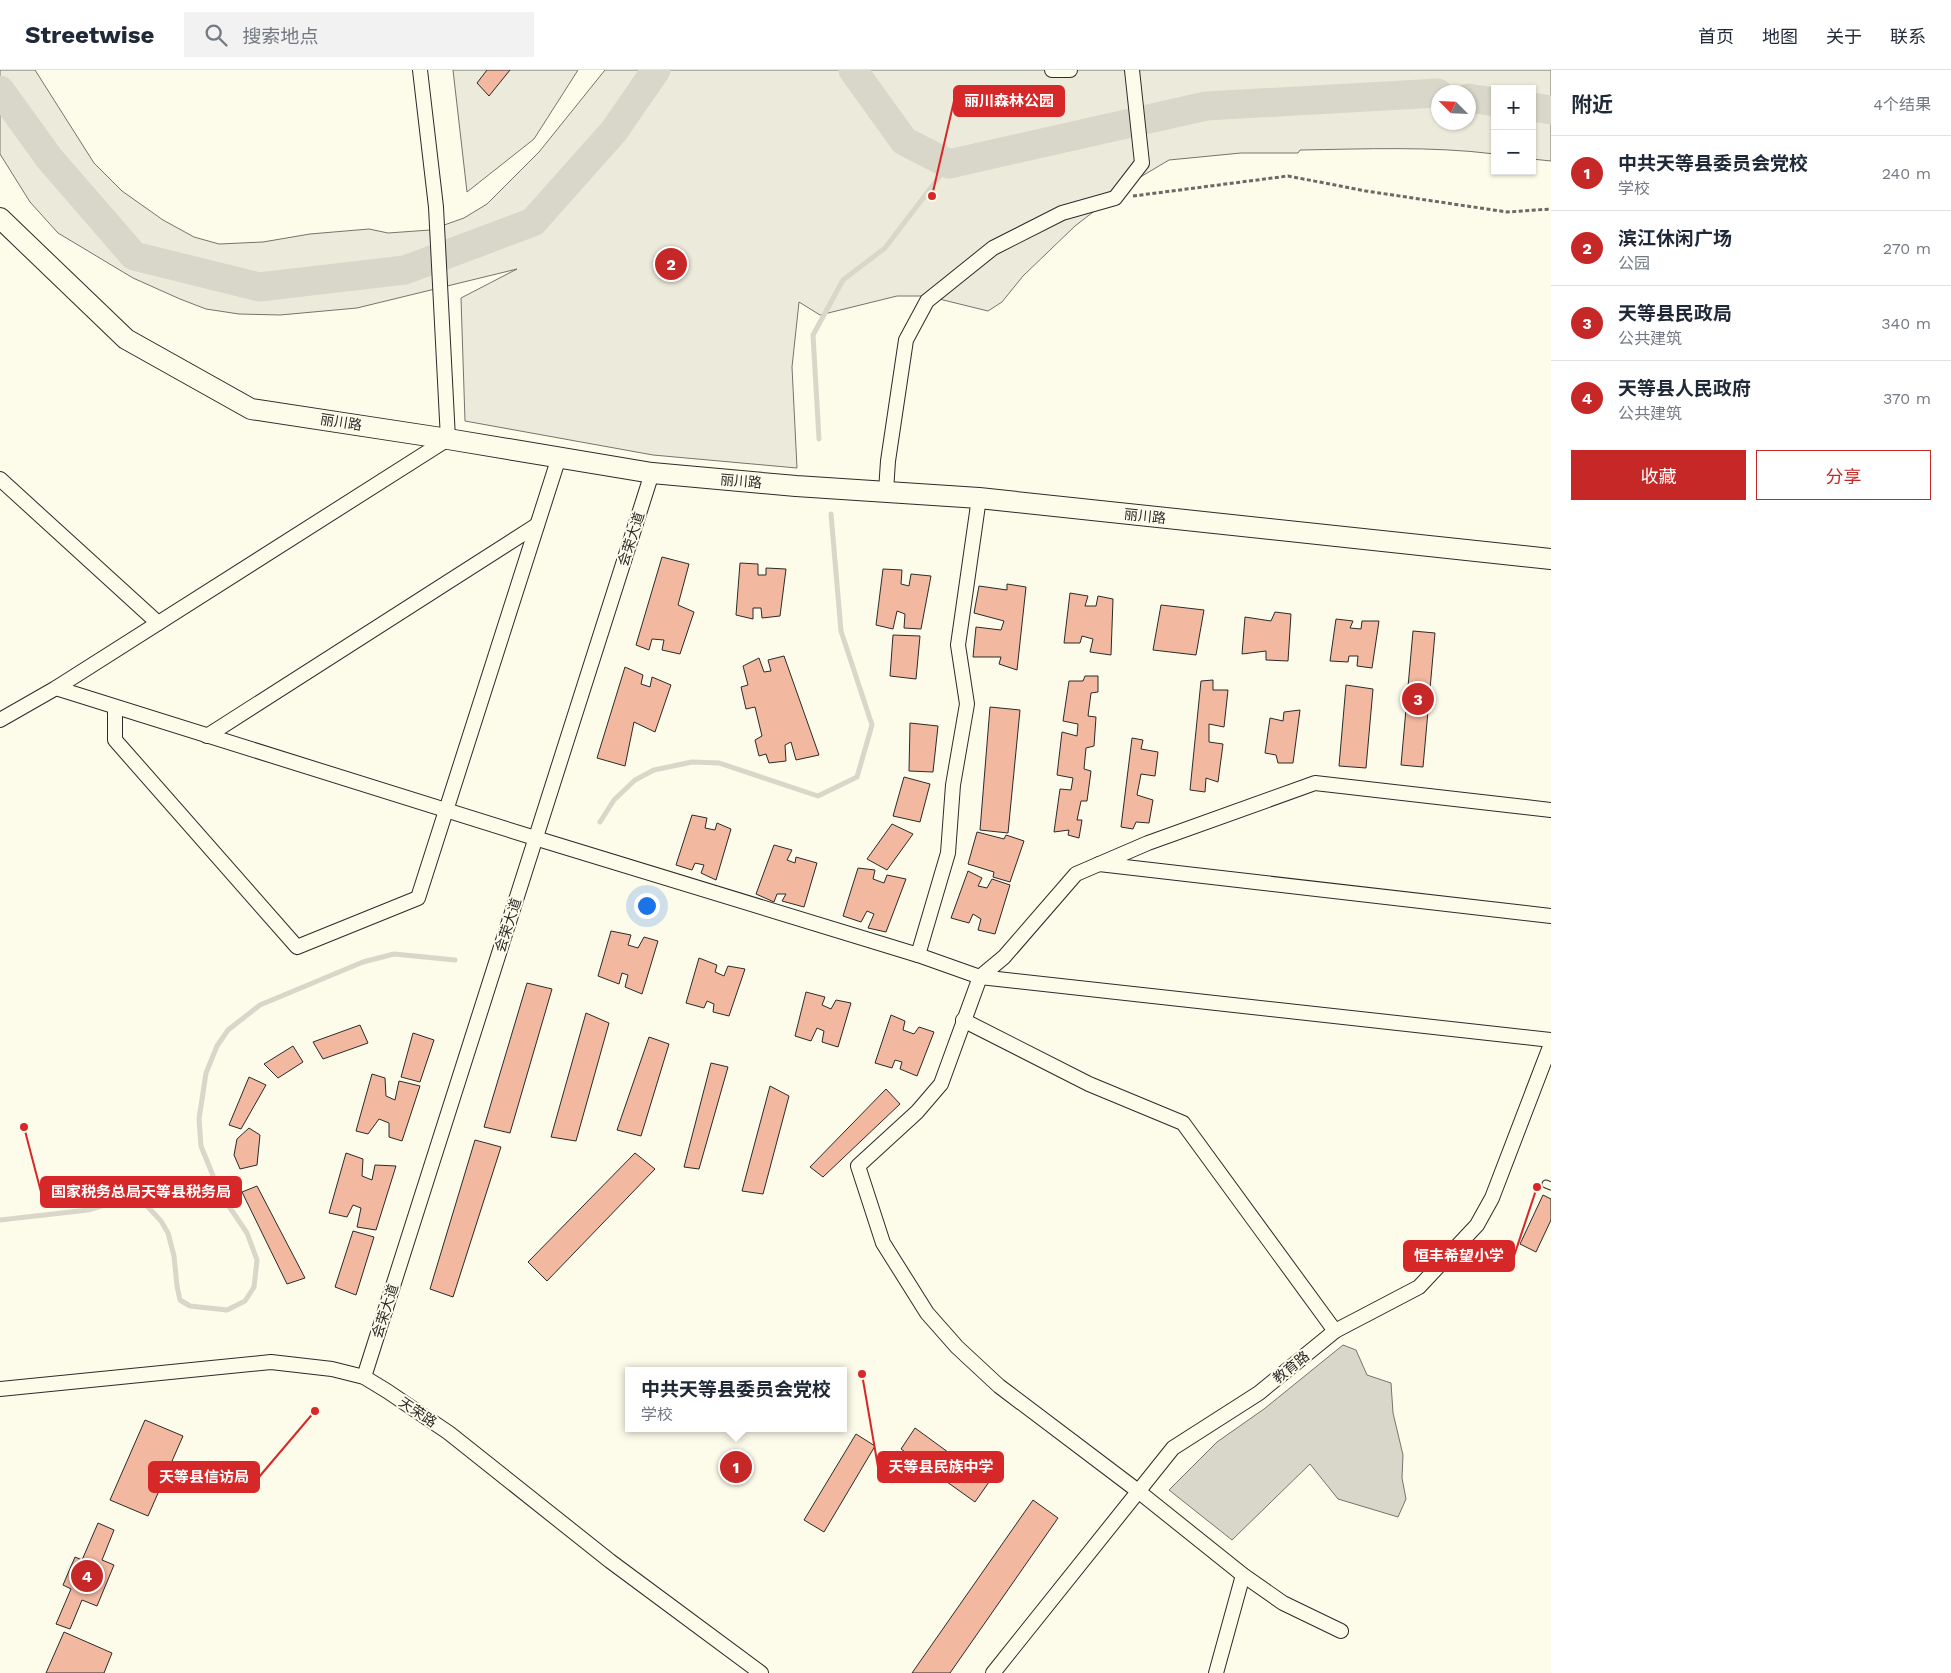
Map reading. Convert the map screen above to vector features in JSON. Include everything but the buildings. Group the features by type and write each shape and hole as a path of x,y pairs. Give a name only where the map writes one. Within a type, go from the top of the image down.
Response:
{"main road":[{"name":"丽川路","path":"1,220 126,339 251,409 652,473 796,486 980,498 1551,559"}],"street":[{"path":"0,720 56,688 448,439 436,207 420,70"},
{"path":"1052,70 1070,70"},
{"path":"886,491 888,461 906,340 927,301 993,248 1062,213 1115,198 1142,164 1132,70"},
{"path":"115,706 115,740 297,947 418,898 559,457"},
{"name":"会荣大道","path":"364,1377 652,473"},
{"path":"0,480 158,623"},
{"path":"918,955 948,853 953,786 967,704 958,645 980,498"},
{"path":"207,736 537,525"},
{"path":"56,688 535,838 918,955 980,977 1551,1040"},
{"path":"1341,1631 1283,1603 1243,1575 1138,1491 999,1386 957,1347 927,1313 883,1243 858,1166 917,1112 941,1084 980,977 1004,957 1076,874 1148,843 1315,783 1551,810"},
{"path":"1098,864 1551,916"},
{"path":"963,1020 1090,1084 1183,1123 1335,1331"},
{"name":"教育路","path":"993,1673 1173,1448 1259,1393 1335,1331 1419,1287 1477,1225 1492,1198 1551,1044"},
{"name":"天荣路","path":"0,1389 271,1362 332,1369 364,1377 387,1390 449,1433 624,1572 761,1673"},
{"path":"1216,1673 1243,1575"}],"path":[{"path":"1115,198 1288,176 1366,191 1507,212 1551,210"}],"shaded area":[{"path":"0,70 35,70 94,163 122,191 163,220 194,237 219,244 263,242 310,234 369,229 388,233 430,230 464,218 487,204 539,152 605,70 1551,70 1551,161 1536,159 1536,85 1491,85 1491,154 1422,149 1349,149 1300,150 1298,153 1241,153 1169,160 1132,182 1075,226 1023,276 1002,302 988,311 927,296 897,296 820,315 799,302 792,367 797,468 653,455 465,421 461,298 517,269 357,308 280,315 239,314 206,309 133,278 58,233 30,202 0,154"},
{"path":"453,70 578,70 534,139 467,192"},
{"path":"1343,1345 1356,1350 1367,1375 1391,1383 1393,1413 1403,1455 1402,1478 1406,1499 1398,1517 1338,1499 1310,1464 1232,1540 1169,1490 1217,1442 1264,1409"}],"waterway":[{"path":"0,90 49,158 134,256 259,287 405,270 533,222 614,131 656,70"},
{"path":"853,70 904,141 949,164 1206,106 1431,93"},
{"path":"1476,99 1491,101"},
{"path":"1536,108 1551,110"},
{"path":"819,439 813,335 843,280 885,248 949,164"},
{"path":"600,822 614,800 635,780 654,770 692,762 719,763 818,796 857,777 872,725 841,631 831,514"},
{"path":"0,1220 88,1210 122,1200 135,1200 148,1207 161,1221 168,1233 174,1256 180,1300 190,1306 227,1310 245,1301 254,1287 257,1260 247,1233 220,1193 201,1146 199,1119 206,1073 217,1046 228,1030 260,1005 363,962 394,954 455,960"}],"place":[{"name":"丽川森林公园","path":"932,196"},
{"name":"滨江休闲广场","path":"671,264"},
{"name":"天等县民政局","path":"1418,699"},
{"name":"国家税务总局天等县税务局","path":"24,1127"},
{"name":"恒丰希望小学","path":"1537,1187"},
{"name":"天等县民族中学","path":"862,1374"},
{"name":"天等县信访局","path":"315,1411"},
{"name":"中共天等县委员会党校","path":"736,1467"},
{"name":"天等县人民政府","path":"87,1576"}]}
